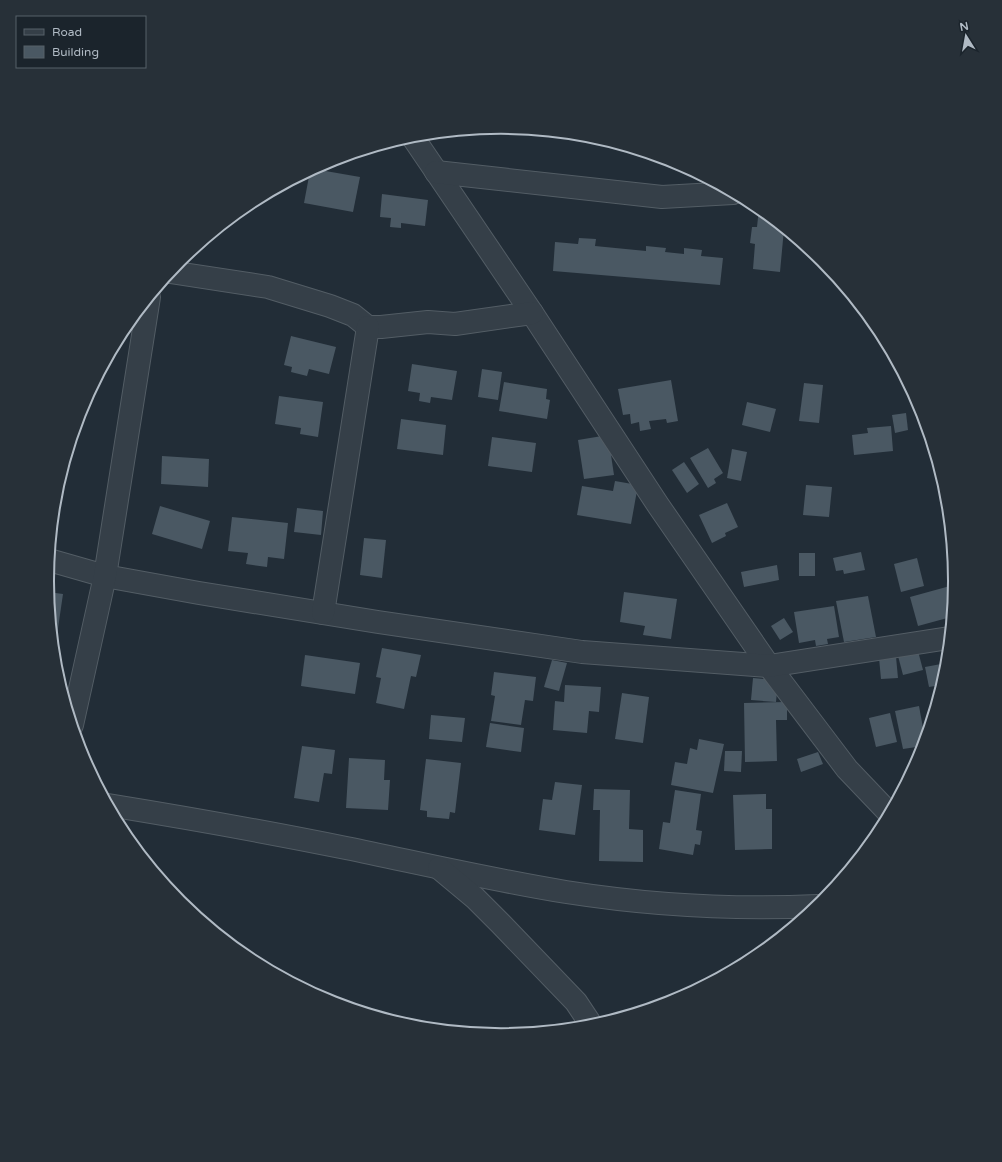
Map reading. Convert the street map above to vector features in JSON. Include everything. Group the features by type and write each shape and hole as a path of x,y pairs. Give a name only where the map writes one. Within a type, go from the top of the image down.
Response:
{"street":[{"path":"416,143 532,313 658,505 769,666 847,769 885,809"},
{"path":"436,172 662,197 723,194"},
{"path":"177,273 268,287 330,306 353,315 368,327 428,322 455,324 532,313"},
{"path":"74,714 105,576 147,307"},
{"path":"323,613 368,327"},
{"path":"55,562 105,576 199,593 582,652 769,666 944,639"},
{"path":"115,806 299,838 566,892 680,905 738,907 807,906"},
{"path":"436,866 475,898 501,924 576,1002 587,1019"}],"building":[{"path":"324,171 360,177 353,212 304,203 309,177"},
{"path":"382,194 428,200 425,226 401,223 401,228 390,227 391,218 380,217"},
{"path":"758,216 783,235 780,272 753,269 755,244 750,243 752,227 757,227"},
{"path":"579,238 596,239 595,246 646,251 646,246 666,248 665,252 684,254 684,248 702,250 701,256 723,258 720,285 553,271 555,242 578,244"},
{"path":"140,317 142,332 131,331"},
{"path":"291,336 336,347 329,374 309,369 307,376 291,372 292,367 284,365"},
{"path":"412,364 457,371 452,400 431,397 430,403 419,401 420,393 408,391"},
{"path":"482,369 502,372 498,400 478,397"},
{"path":"671,380 678,421 667,423 666,419 649,421 651,429 640,431 639,422 631,424 630,414 623,415 618,389"},
{"path":"504,382 547,389 546,399 550,400 547,419 499,411"},
{"path":"804,383 823,385 819,423 799,421"},
{"path":"279,396 323,402 318,437 300,434 301,428 275,424"},
{"path":"747,402 776,409 770,432 742,425"},
{"path":"906,413 908,430 895,433 892,415"},
{"path":"401,419 446,425 443,455 397,449"},
{"path":"891,426 893,451 854,455 852,435 868,433 867,428"},
{"path":"608,435 614,475 584,479 578,440"},
{"path":"492,437 536,443 532,472 488,466"},
{"path":"708,448 723,473 714,479 716,483 708,488 690,458"},
{"path":"732,449 747,452 741,481 727,478"},
{"path":"162,456 209,459 208,487 161,484"},
{"path":"684,462 699,484 687,493 672,470"},
{"path":"615,481 638,485 631,524 577,515 582,486 613,491"},
{"path":"806,485 832,487 829,517 803,515"},
{"path":"727,503 738,527 725,533 726,536 712,543 699,515"},
{"path":"160,506 210,521 202,549 152,534"},
{"path":"297,508 323,511 321,535 294,532"},
{"path":"232,517 288,523 284,559 268,557 267,567 246,564 248,553 228,551"},
{"path":"364,538 386,540 382,578 360,575"},
{"path":"861,552 865,570 844,574 843,570 836,571 833,558"},
{"path":"799,553 815,553 815,576 799,576"},
{"path":"917,558 924,586 901,592 894,564"},
{"path":"777,565 779,580 744,587 741,572"},
{"path":"948,587 946,618 918,626 910,597"},
{"path":"624,592 677,599 671,639 643,635 645,626 620,622"},
{"path":"54,593 63,594 57,633"},
{"path":"868,596 876,637 844,642 836,601"},
{"path":"834,606 839,637 827,639 828,644 816,646 815,640 799,643 794,612"},
{"path":"784,618 793,632 780,640 771,626"},
{"path":"382,648 421,655 416,677 411,676 404,709 376,703 381,678 376,677"},
{"path":"918,651 923,670 903,675 898,656"},
{"path":"305,655 360,663 355,694 301,686"},
{"path":"896,657 898,678 881,679 879,658"},
{"path":"552,660 567,663 559,691 544,687"},
{"path":"940,664 935,686 929,687 925,667"},
{"path":"494,672 536,677 533,701 525,700 521,725 491,721 495,696 491,695"},
{"path":"753,678 778,680 776,702 751,700"},
{"path":"565,685 601,687 599,712 589,711 587,733 553,730 555,701 564,702"},
{"path":"622,693 649,697 643,743 615,739"},
{"path":"787,702 787,720 776,720 777,761 745,762 744,703"},
{"path":"919,706 923,728 916,747 903,749 895,711"},
{"path":"890,713 897,742 876,747 869,718"},
{"path":"431,715 465,718 462,742 429,739"},
{"path":"490,723 524,728 521,752 486,747"},
{"path":"699,739 724,744 713,793 671,785 675,762 687,764 690,748 697,750"},
{"path":"302,746 335,750 332,774 324,773 319,802 294,798"},
{"path":"725,751 742,751 741,772 724,771"},
{"path":"818,752 823,764 801,772 797,759"},
{"path":"349,758 385,760 384,780 390,780 388,810 346,808"},
{"path":"426,759 461,763 455,813 450,812 449,819 427,817 427,811 420,810"},
{"path":"555,782 582,785 575,835 539,830 543,799 552,800"},
{"path":"594,789 630,790 629,829 643,830 643,862 599,861 600,810 593,810"},
{"path":"675,790 701,794 696,830 702,831 700,845 695,844 693,855 659,849 663,822 670,823"},
{"path":"766,794 766,809 772,809 772,849 735,850 733,795"}]}
